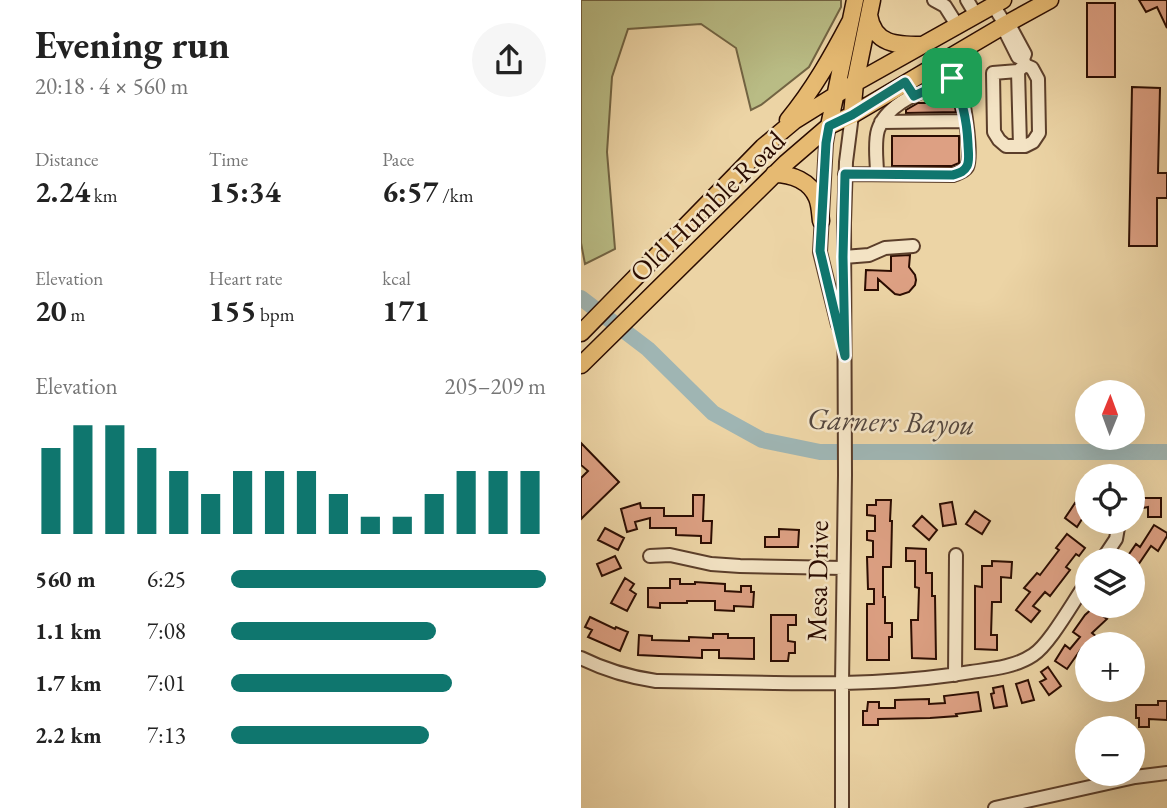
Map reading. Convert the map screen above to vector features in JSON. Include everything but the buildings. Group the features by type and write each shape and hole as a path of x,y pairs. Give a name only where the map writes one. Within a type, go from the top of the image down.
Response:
{"main road":[{"path":"834,96 855,0"},
{"name":"Old Humble Road","path":"586,360 774,174 829,126 1051,0"},
{"name":"Old Humble Road","path":"581,333 767,144 794,121 998,2"},
{"path":"870,6 872,27 881,38 903,45 921,46"},
{"path":"852,115 855,83 870,6"},
{"path":"767,144 799,106 832,58 850,22"},
{"name":"Mesa Drive","path":"829,126 834,96"},
{"path":"774,174 794,176 803,181 817,199 821,221"}],"street":[{"path":"967,0 976,15"},
{"path":"944,2 957,25"},
{"path":"998,2 1006,33 1022,65 1020,146"},
{"path":"845,174 953,175 967,167 966,121 960,94 943,60"},
{"path":"1022,65 1032,68 1038,79 1039,133 1033,142 1020,146 1006,146 994,132 993,73 1022,65"},
{"path":"877,174 877,133 883,118 901,102 952,78"},
{"path":"905,82 914,96"},
{"name":"Mesa Drive","path":"842,808 845,475 843,257 845,174 852,115"},
{"path":"881,122 966,121"},
{"name":"Mesa Drive","path":"829,126 820,251 845,356"},
{"path":"843,257 869,255 885,248 913,246"},
{"path":"650,556 670,555 711,564 740,566 843,568"},
{"path":"955,675 956,555"},
{"path":"581,658 613,671 656,681 842,683 955,675 1009,665 1033,655 1041,648 1075,599"},
{"path":"995,808 1135,777 1167,773"}],"green space":[{"path":"581,0 841,0 841,7 809,67 751,110 736,48 701,24 628,29 612,77 607,152 615,249 585,264 581,243"}],"waterway":[{"name":"Garners Bayou","path":"581,298 648,349 713,413 762,440 820,452 1167,452"}],"route":[{"path":"952,78 960,94 967,130 968,159 967,167 962,172 953,175 845,174 845,356 820,251 829,126 905,82 914,96 952,78"}]}
